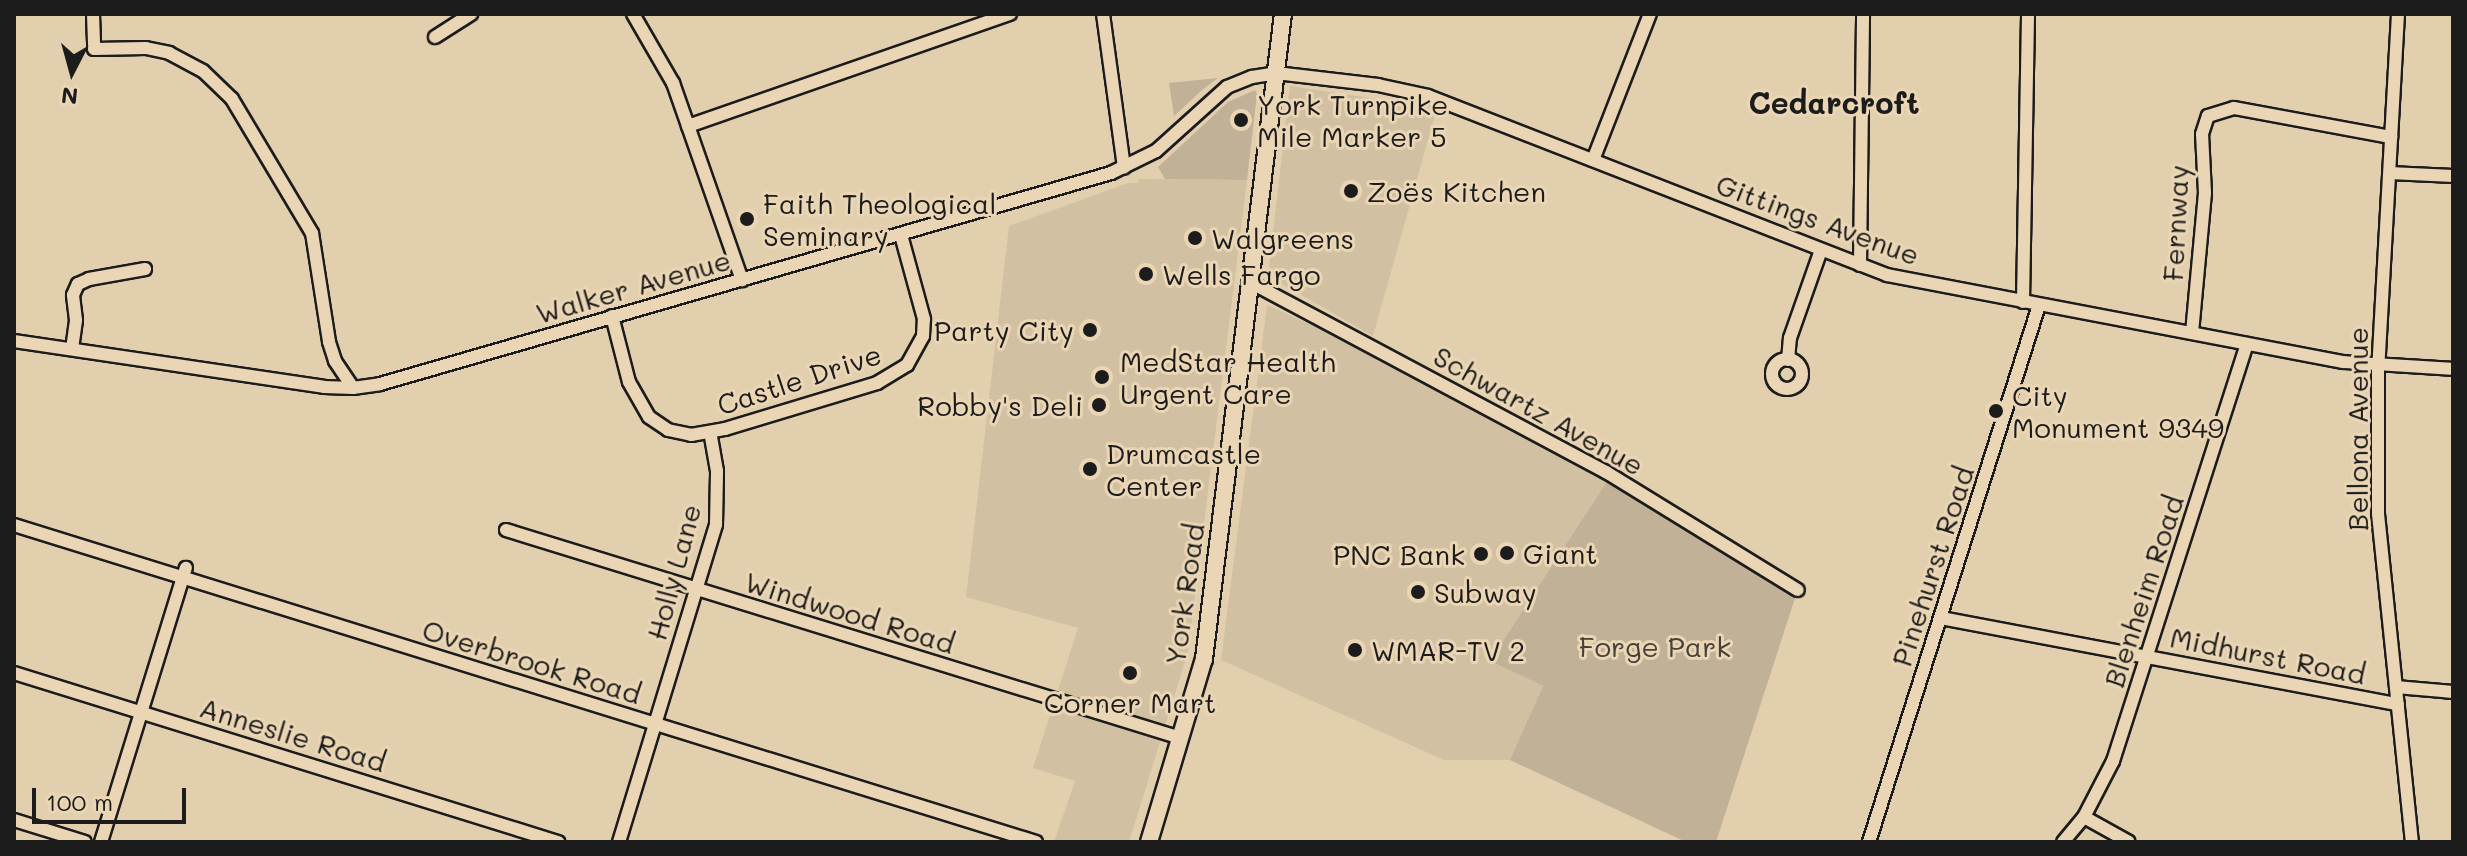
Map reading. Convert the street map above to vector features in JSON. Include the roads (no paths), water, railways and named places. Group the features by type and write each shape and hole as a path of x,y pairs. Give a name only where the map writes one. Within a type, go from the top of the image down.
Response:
{"main road":[{"name":"York Road","path":"1149,842 1204,659 1283,14"}],"street":[{"path":"93,14 94,49 146,48 169,53 203,71 220,85 312,233 329,342 335,361 353,388"},
{"path":"435,37 471,14"},
{"path":"633,14 667,70 742,280"},
{"path":"688,126 1010,14"},
{"path":"1103,14 1124,168"},
{"path":"1593,160 1650,14"},
{"path":"1860,265 1863,14"},
{"path":"2023,302 2028,14"},
{"name":"Bellona Avenue","path":"2398,14 2378,367 2379,533 2412,842"},
{"name":"Walker Avenue","path":"14,341 300,384 353,388 408,377 1124,168 1156,151 1227,87 1276,73"},
{"name":"Gittings Avenue","path":"1276,73 1404,89 1902,279 2378,367 2453,369"},
{"name":"Fernway","path":"2192,333 2205,193 2202,134 2208,116 2216,111 2234,108 2391,137"},
{"path":"2390,173 2453,176"},
{"name":"Castle Drive","path":"710,433 877,383 907,365 923,336 924,319 901,235"},
{"path":"1788,360 1790,338 1821,250"},
{"path":"72,349 76,320 73,295 78,284 89,279 145,269"},
{"name":"Schwartz Avenue","path":"1250,282 1606,472 1798,590"},
{"name":"Pinehurst Road","path":"1869,842 2039,305"},
{"path":"612,316 629,382 649,417 677,432 710,433"},
{"name":"Blenheim Road","path":"2063,842 2084,817 2113,761 2247,344"},
{"name":"Holly Lane","path":"619,842 716,525 717,471 710,433"},
{"name":"Overbrook Road","path":"14,525 184,573 1036,842"},
{"name":"Windwood Road","path":"506,530 1181,738"},
{"path":"101,842 184,573"},
{"name":"Midhurst Road","path":"1941,618 2398,704"},
{"name":"Anneslie Road","path":"14,673 558,842"},
{"name":"Midhurst Road","path":"2396,687 2453,692"},
{"path":"2084,817 2129,842"},
{"path":"14,820 85,842"},
{"path":"507,842 511,828"}],"place":[{"name":"York Turnpike Mile Marker 5","path":"1241,120"},
{"name":"Zoës Kitchen","path":"1351,191"},
{"name":"Faith Theological Seminary","path":"747,219"},
{"name":"Walgreens","path":"1195,238"},
{"name":"Wells Fargo","path":"1146,274"},
{"name":"Party City","path":"1090,330"},
{"name":"MedStar Health Urgent Care","path":"1102,377"},
{"name":"Robby's Deli","path":"1099,405"},
{"name":"City Monument 9349","path":"1996,411"},
{"name":"Drumcastle Center","path":"1090,469"},
{"name":"Giant","path":"1507,553"},
{"name":"PNC Bank","path":"1481,554"},
{"name":"Subway","path":"1418,592"},
{"name":"WMAR-TV 2","path":"1355,650"},
{"name":"Corner Mart","path":"1130,673"}],"district":[{"name":"Cedarcroft","path":"1834,102"}],"park label":[{"name":"Forge Park","path":"1655,646"}]}
